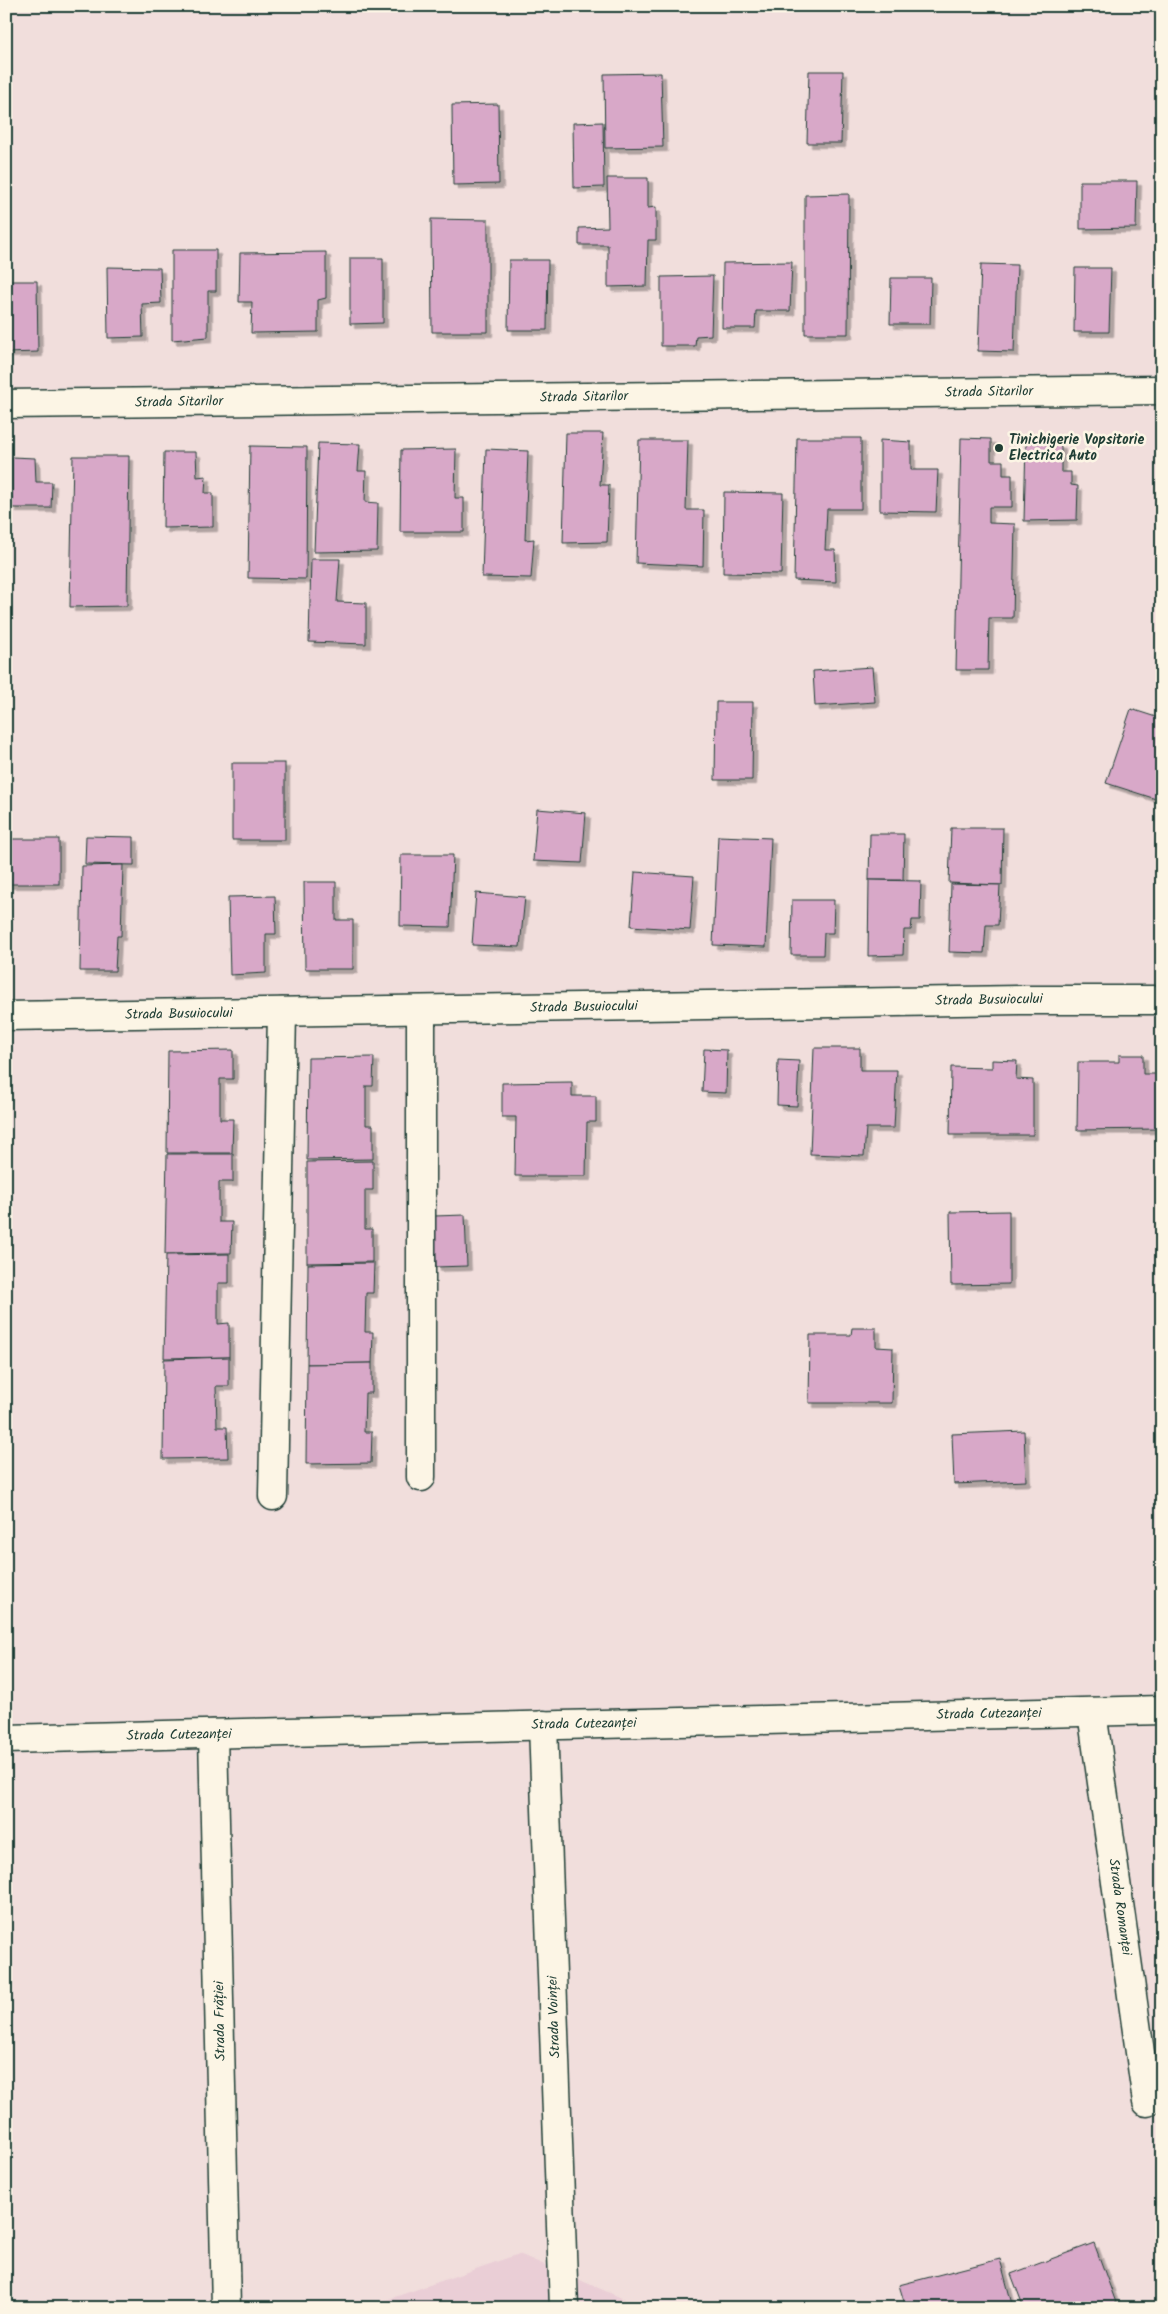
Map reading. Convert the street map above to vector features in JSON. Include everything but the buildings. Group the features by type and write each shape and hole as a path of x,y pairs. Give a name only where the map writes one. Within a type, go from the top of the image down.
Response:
{"street":[{"name":"Strada Sitarilor","path":"6,404 1162,390"},
{"name":"Strada Busuiocului","path":"6,1016 1020,1000 1162,1000"},
{"path":"421,1010 421,1477"},
{"path":"273,1496 282,1012"},
{"name":"Strada Cutezanței","path":"6,1739 1162,1710"},
{"name":"Strada Romanței","path":"1092,1712 1147,2102"},
{"name":"Strada Voinței","path":"543,1725 564,2308"},
{"name":"Strada Frăției","path":"213,1734 226,2308"}],"shaded area":[{"path":"519,2254 645,2308 363,2308"}],"place":[{"name":"Tinichigerie Vopsitorie Electrica Auto","path":"999,448"}]}
